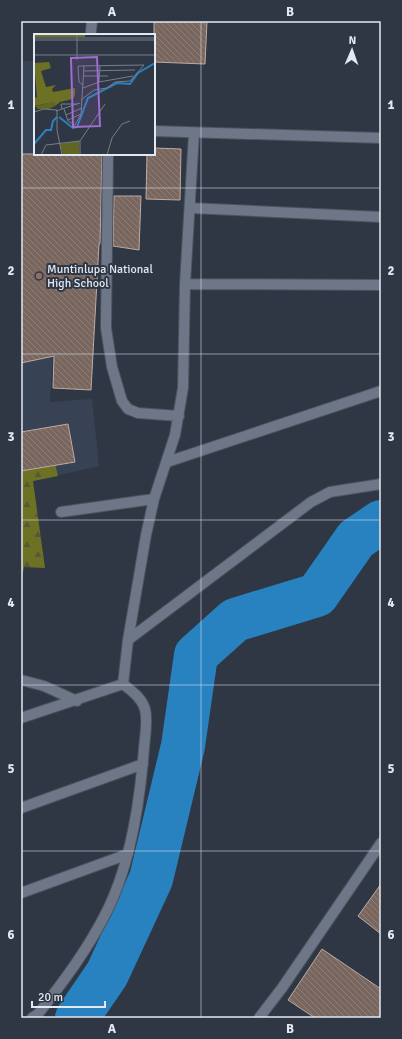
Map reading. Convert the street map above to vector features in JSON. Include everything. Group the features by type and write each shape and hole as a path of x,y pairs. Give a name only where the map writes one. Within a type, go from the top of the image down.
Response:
{"street":[{"path":"155,131 381,138"},
{"path":"124,684 128,640 154,499 167,462 179,416 183,388 185,284 194,133"},
{"path":"108,155 106,328 112,367 122,401 128,410 138,413 179,416"},
{"path":"190,208 381,217"},
{"path":"185,284 381,286"},
{"path":"167,462 381,391"},
{"path":"128,640 311,502 330,492 381,484"},
{"path":"61,512 154,499"},
{"path":"21,680 44,686 77,701"},
{"path":"21,718 77,701 124,684"},
{"path":"32,1018 38,1014 78,962 107,910 122,875 128,854 143,764 146,724 145,709 139,696 124,684"},
{"path":"21,808 143,764"},
{"path":"259,1018 381,843"},
{"path":"21,893 128,854"}],"shaded area":[{"name":"Muntinlupa National High School","path":"21,61 34,61 34,155 65,155 50,402 92,399 99,466 33,481 21,524"}],"green space":[{"path":"53,455 58,476 33,481 45,568 24,567 21,583 21,461"}],"building":[{"path":"154,21 207,21 205,64 155,62"},
{"path":"155,148 181,149 180,200 146,199 147,155 155,155"},
{"path":"21,154 102,155 100,244 91,390 53,388 54,356 21,363"},
{"path":"114,196 141,196 139,250 113,246"},
{"path":"68,424 75,462 21,471 21,432"},
{"path":"381,884 381,934 358,916"},
{"path":"322,949 381,989 381,1018 315,1018 288,1000"}],"waterway":[{"path":"77,1018 107,974 151,879 183,746 196,655 235,620 317,595 356,539 381,522"}],"place":[{"name":"Muntinlupa National High School","path":"39,276"}]}
